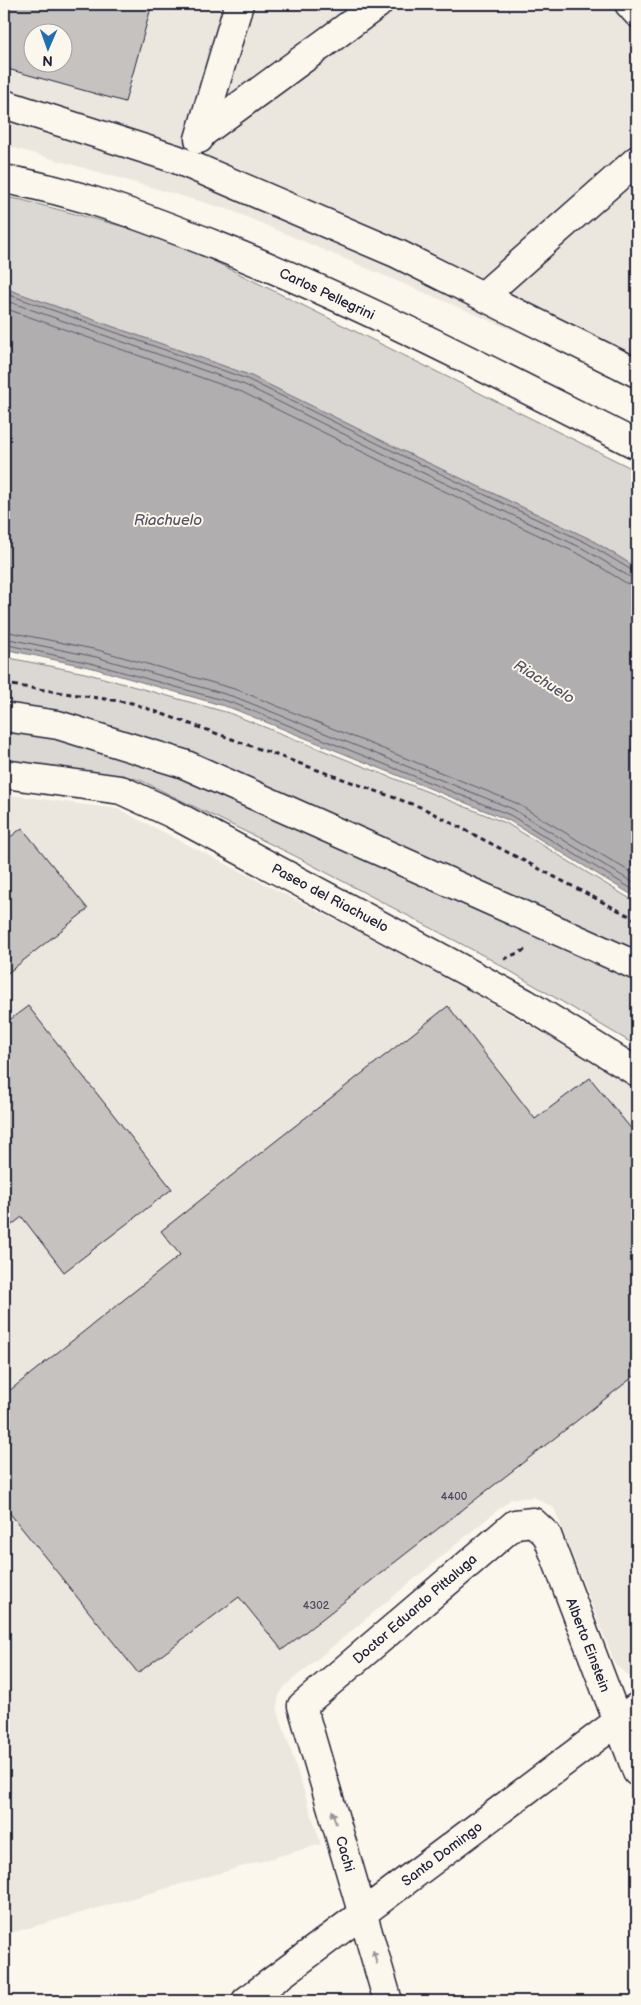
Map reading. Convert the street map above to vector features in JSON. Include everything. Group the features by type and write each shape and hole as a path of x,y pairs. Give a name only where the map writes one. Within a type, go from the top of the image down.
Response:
{"street":[{"path":"192,165 239,4"},
{"path":"201,134 378,4"},
{"path":"629,4 637,13"},
{"path":"4,104 192,165 398,254 637,373"},
{"path":"483,296 637,160"},
{"name":"Carlos Pellegrini","path":"4,179 108,204 306,283 473,362 637,445"},
{"path":"4,717 58,725 184,764 637,966"},
{"name":"Paseo del Riachuelo","path":"4,774 121,790 173,814 525,1003 637,1072"},
{"name":"Doctor Eduardo Pittaluga","path":"302,1706 515,1524 533,1522"},
{"name":"Alberto Einstein","path":"533,1522 546,1535 627,1715 637,1772"},
{"name":"Cachi","path":"302,1706 388,2001"},
{"name":"Santo Domingo","path":"246,2001 627,1715"}],"path":[{"path":"4,684 132,703 423,808 637,920"},
{"path":"471,974 562,933"}],"shaded area":[{"path":"4,4 637,4 637,391 540,342 230,210 4,145"},
{"path":"4,197 167,238 637,471 637,568 590,539 405,452 249,375 4,288"},
{"path":"4,657 85,673 229,713 506,823 637,903 637,1046 488,958 295,856 140,780 124,776 4,760"},
{"path":"4,794 118,809 437,972 637,1087 637,1678 632,1678 616,1666 554,1508 534,1497 511,1499 286,1685 279,1695 277,1708 321,1844 4,1935"}],"water":[{"name":"Riachuelo","path":"4,288 249,375 405,452 590,539 637,568 637,898 508,820 231,708 93,668 4,649"}],"building":[{"path":"4,4 152,4 125,102 4,68"},
{"path":"22,828 88,909 4,976 4,842"},
{"path":"28,1006 172,1189 64,1272 22,1217 4,1231 4,1024"},
{"path":"448,1006 535,1119 590,1078 637,1136 637,1374 282,1650 239,1597 138,1673 4,1506 4,1395 180,1255 161,1231"}]}
